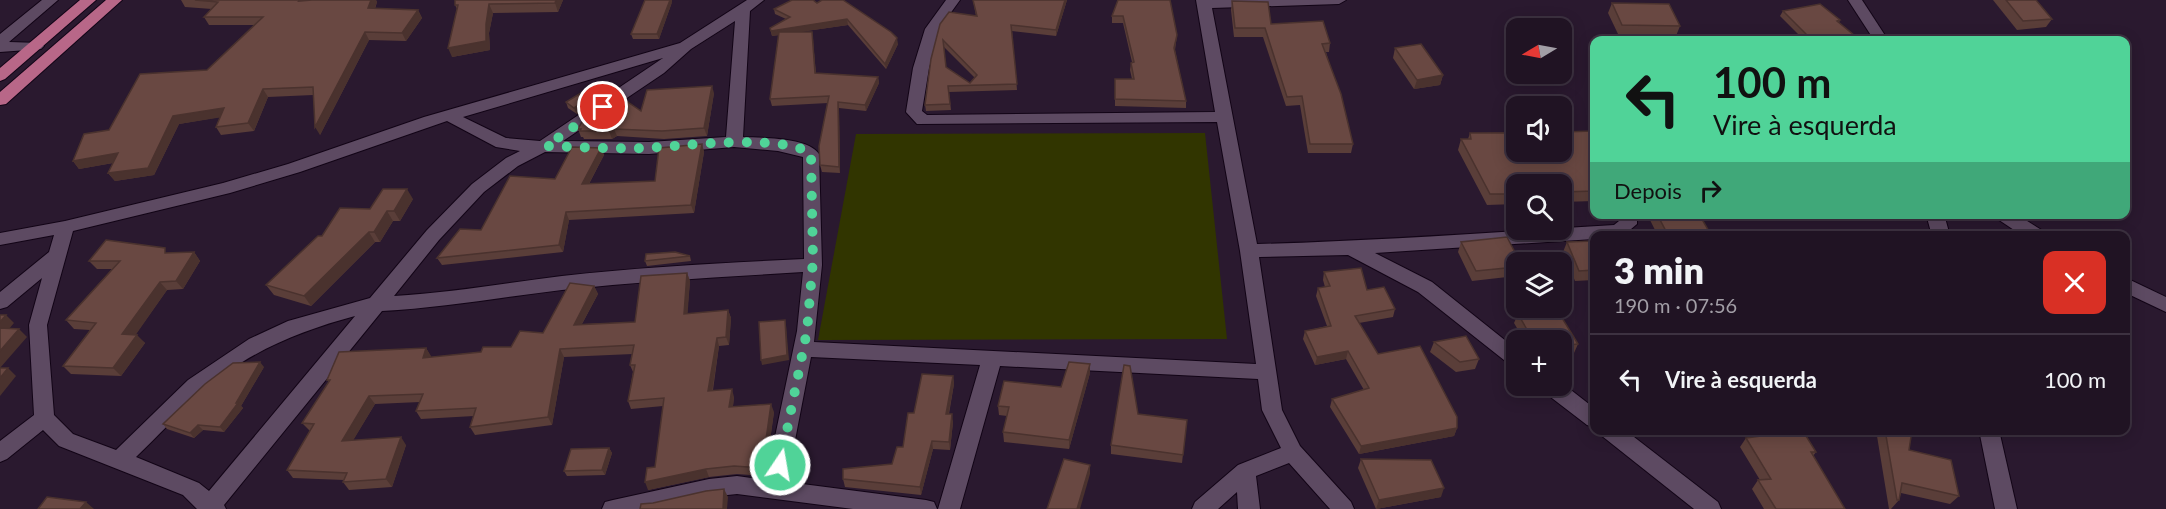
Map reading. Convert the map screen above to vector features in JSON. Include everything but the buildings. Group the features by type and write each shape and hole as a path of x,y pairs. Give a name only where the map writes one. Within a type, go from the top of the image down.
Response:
{"main road":[{"path":"0,76 89,0"},
{"path":"0,100 115,0"}],"street":[{"path":"0,45 51,0"},
{"path":"953,0 932,29 921,68 914,112 923,120 1224,117"},
{"path":"1339,0 1203,2 1249,251 1272,410 1293,452 1343,509"},
{"path":"1856,0 1878,36"},
{"path":"64,227 38,325 44,418 66,440 191,489 211,508 433,235 478,188 512,162 546,146 659,70 686,46 751,2"},
{"path":"734,142 751,2"},
{"path":"0,45 36,46"},
{"path":"0,239 64,227 224,189 449,116 686,46"},
{"path":"449,116 502,143 523,146 649,148 734,142 778,145 802,149 811,154 813,265 804,349 775,489"},
{"path":"1618,231 1628,224 1628,219"},
{"path":"2010,219 2029,231"},
{"path":"1249,251 1351,248 1590,233"},
{"path":"1351,248 1425,287 1506,351"},
{"path":"0,302 56,256"},
{"path":"120,460 195,386 256,344 295,327 376,304 433,301 644,276 813,265"},
{"path":"2130,287 2166,305"},
{"path":"804,349 1265,372"},
{"path":"949,509 992,359"},
{"path":"1564,396 1590,416"},
{"path":"0,453 44,418"},
{"path":"1615,435 1710,509"},
{"path":"1990,435 2006,509"},
{"path":"1203,509 1245,471 1293,452"},
{"path":"1245,471 1249,509"},
{"path":"614,509 655,504 728,486 775,489 926,509"}],"green space":[{"path":"1205,133 1227,339 818,340 856,134"}],"route":[{"path":"603,107 569,128 546,146 649,148 734,142 792,147 811,154 813,260 807,331 780,465"}]}
